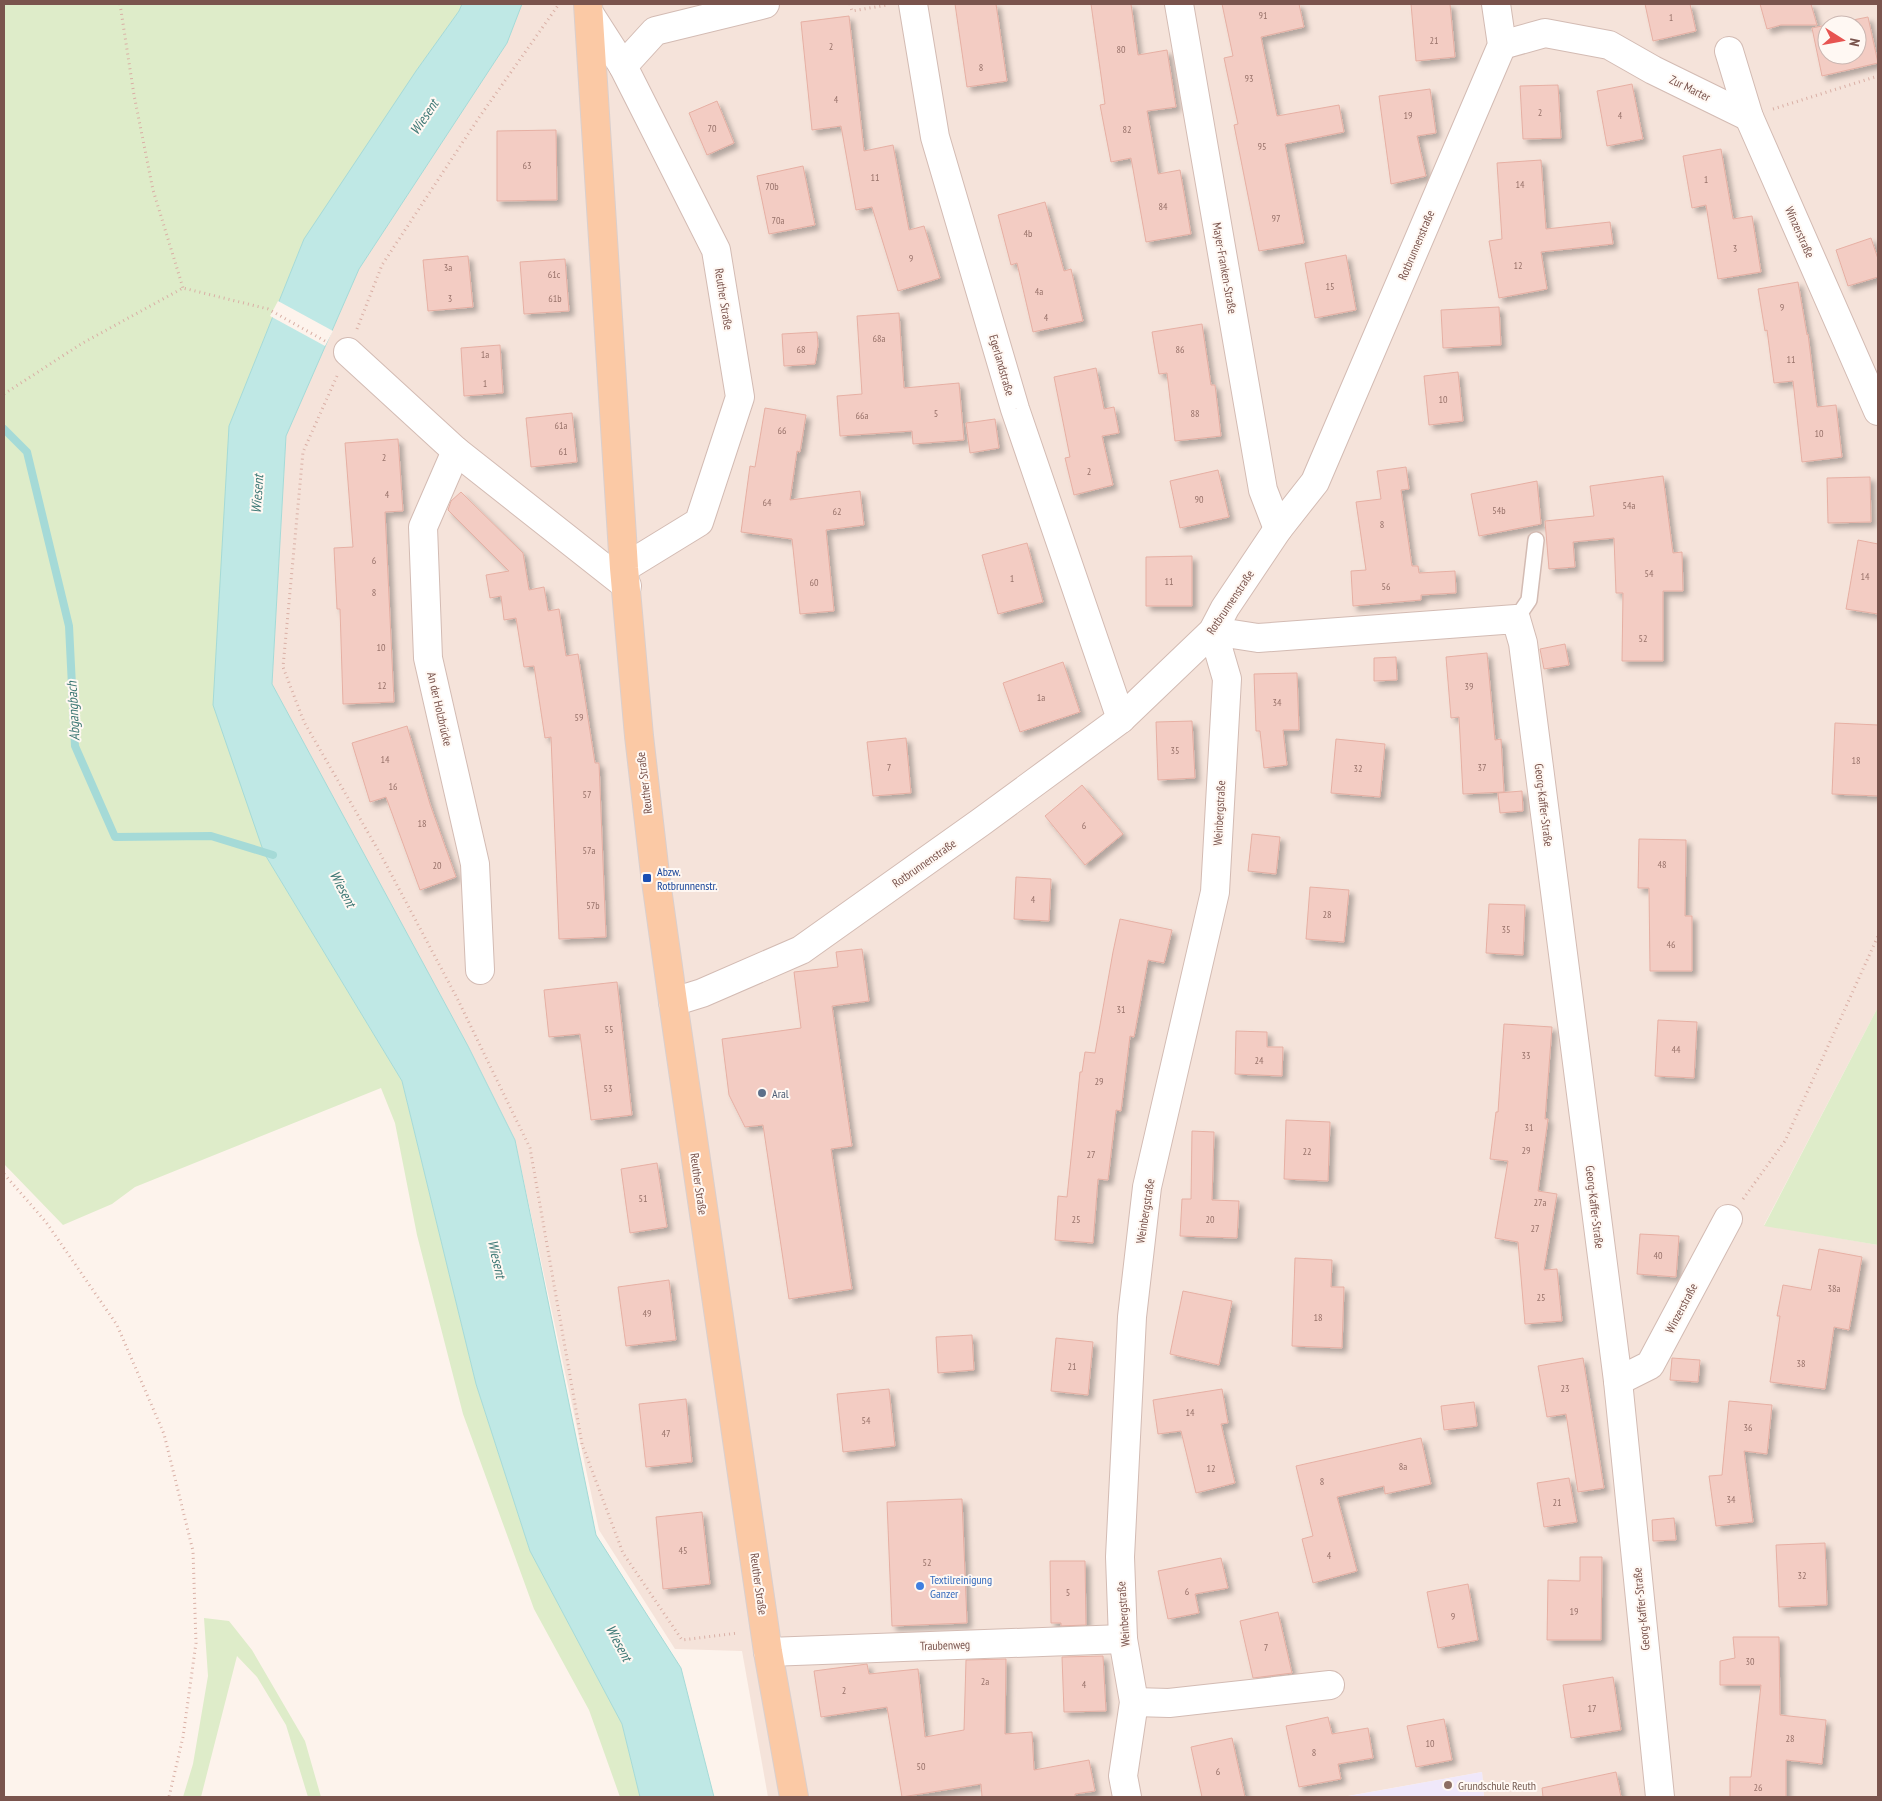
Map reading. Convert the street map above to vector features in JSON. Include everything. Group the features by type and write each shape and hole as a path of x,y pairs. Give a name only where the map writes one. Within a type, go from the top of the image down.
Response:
{"main road":[{"name":"Reuther Straße","path":"589,8 626,577 639,736 655,874 673,1002 767,1641 794,1797"}],"street":[{"path":"623,66 655,31 764,4"},
{"name":"Egerlandstraße","path":"913,4 935,137 1015,409 1121,719"},
{"name":"Mayer-Franken-Straße","path":"1179,4 1263,490 1278,529"},
{"path":"1496,4 1502,45"},
{"name":"Reuther Straße","path":"589,8 623,66 716,250 740,397 698,522 626,577"},
{"name":"Zur Marter","path":"1502,45 1545,33 1609,45 1653,70 1749,117"},
{"name":"Rotbrunnenstraße","path":"673,1002 702,993 800,950 981,822 1121,719 1213,631 1225,608 1278,529 1314,482 1502,45"},
{"name":"Winzerstraße","path":"1730,51 1749,117 1878,411"},
{"path":"337,346 456,451 626,577"},
{"name":"An der Holzbrücke","path":"456,451 423,527 428,658 475,864 480,970"},
{"path":"1213,631 1258,638 1516,619"},
{"name":"Georg-Kaffer-Straße","path":"1516,619 1523,643 1618,1382 1660,1797"},
{"name":"Weinbergstraße","path":"1127,1797 1123,1776 1134,1702 1123,1639 1120,1557 1132,1317 1147,1188 1215,892 1227,679 1213,631"},
{"name":"Winzerstraße","path":"1618,1382 1650,1366 1728,1219"},
{"name":"Traubenweg","path":"767,1641 1123,1639"},
{"path":"1134,1702 1169,1703 1330,1685"}],"lane":[{"path":"1516,619 1529,600 1536,540"}],"path":[{"path":"120,4 134,95 153,190 183,288"},
{"path":"559,4 478,119 382,265 337,346 304,452 283,667 304,722 381,855 422,932 458,1000 530,1148 582,1444 623,1554 682,1640 767,1641"},
{"path":"850,4 852,11 895,4"},
{"path":"1749,117 1878,76"},
{"path":"4,394 81,344 183,288 268,309 337,346"},
{"path":"1728,1219 1785,1141 1878,936"},
{"path":"4,1174 46,1222 117,1325 164,1434 193,1551 196,1643 183,1737 169,1797"}],"shaded area":[{"path":"522,4 1878,4 1878,1007 1764,1225 1878,1245 1878,1797 1484,1797 1482,1772 1342,1797 768,1797 742,1651 675,1649 599,1530 515,1140 468,1046 272,684 286,436 359,269 507,43"},
{"name":"Grundschule Reuth","path":"1482,1772 1484,1797 1343,1797"}],"green space":[{"path":"4,4 462,4 304,239 229,426 264,853 402,1081 476,1384 530,1551 622,1724 640,1797 620,1797 589,1710 534,1609 463,1414 417,1235 395,1123 381,1088 135,1187 112,1204 63,1225 4,1164"},
{"path":"1878,1007 1878,1245 1764,1226"},
{"path":"204,1618 229,1621 252,1650 305,1741 321,1797 308,1797 286,1725 257,1677 237,1656 201,1797 183,1797 193,1764 208,1676"}],"water":[{"name":"Wiesent","path":"462,4 522,4 507,43 359,269 286,436 272,684 468,1046 515,1140 596,1535 681,1668 714,1797 640,1797 622,1724 530,1551 476,1384 402,1081 264,853 213,705 229,426 304,239"}],"pier":[{"path":"278,301 333,331 325,346 270,316"}],"building":[{"path":"955,4 996,4 1007,81 967,87"},
{"path":"1091,4 1131,4 1138,55 1167,50 1176,107 1147,111 1158,174 1180,170 1191,234 1146,242 1131,158 1111,162 1100,105 1105,104"},
{"path":"1222,4 1299,4 1304,27 1261,37 1277,116 1339,105 1344,132 1285,144 1304,243 1259,251 1234,125 1238,124 1224,58 1233,56"},
{"path":"1411,4 1450,4 1455,57 1416,61"},
{"path":"1645,4 1690,4 1696,31 1653,41"},
{"path":"1760,4 1811,4 1817,25 1781,25 1767,29"},
{"path":"849,16 864,151 893,145 909,230 924,226 940,278 898,291 872,207 856,210 841,126 812,130 801,22"},
{"path":"1867,17 1878,63 1822,76 1820,65 1867,65"},
{"path":"1817,27 1817,52 1812,28"},
{"path":"1632,84 1643,139 1607,146 1597,91"},
{"path":"1558,85 1561,138 1523,139 1520,86"},
{"path":"1430,89 1436,133 1417,136 1426,176 1391,184 1379,96"},
{"path":"717,101 734,143 707,155 689,113"},
{"path":"556,130 557,200 497,201 497,131"},
{"path":"1721,149 1733,219 1752,216 1761,272 1718,279 1706,205 1692,208 1683,156"},
{"path":"1541,160 1546,229 1610,222 1613,244 1541,252 1547,289 1499,298 1489,241 1502,239 1497,163"},
{"path":"803,166 815,225 769,234 757,176"},
{"path":"1045,202 1064,271 1071,269 1083,321 1033,332 1017,263 1011,265 998,215"},
{"path":"1871,238 1878,259 1878,277 1848,286 1836,250"},
{"path":"1346,255 1356,310 1315,318 1305,263"},
{"path":"468,256 473,307 428,311 423,260"},
{"path":"565,259 569,311 524,314 520,262"},
{"path":"1798,282 1808,334 1817,407 1836,405 1842,457 1802,462 1793,381 1774,383 1767,330 1765,331 1758,289"},
{"path":"1499,307 1501,345 1443,348 1441,310"},
{"path":"899,313 904,388 959,383 964,440 913,444 912,431 840,436 837,396 862,394 857,316"},
{"path":"1202,324 1211,385 1215,385 1221,436 1175,441 1167,373 1159,374 1152,332"},
{"path":"817,332 818,345 815,364 784,366 782,334"},
{"path":"500,345 503,393 464,396 461,348"},
{"path":"1096,368 1104,409 1114,407 1119,433 1102,436 1113,485 1074,495 1065,458 1070,457 1054,377"},
{"path":"1458,372 1463,421 1429,425 1424,376"},
{"path":"765,408 806,415 800,452 797,451 790,500 860,491 864,525 826,530 834,611 800,614 792,539 741,532 750,466 755,467"},
{"path":"572,413 577,462 531,467 526,418"},
{"path":"995,419 999,448 970,453 966,423"},
{"path":"398,439 403,511 385,512 394,702 343,704 340,609 337,609 334,548 353,547 345,443"},
{"path":"1406,467 1409,489 1401,490 1412,566 1418,566 1419,573 1455,571 1456,593 1421,595 1421,600 1353,606 1351,571 1366,570 1356,502 1381,499 1377,471"},
{"path":"1218,470 1229,517 1180,528 1170,481"},
{"path":"1663,476 1673,553 1682,552 1683,591 1663,591 1663,661 1622,661 1623,593 1616,593 1614,538 1573,542 1575,567 1549,569 1545,521 1594,516 1590,486"},
{"path":"1870,477 1871,522 1828,523 1827,478"},
{"path":"1537,481 1541,524 1479,536 1471,494"},
{"path":"461,492 523,553 529,590 544,587 548,611 559,609 566,656 578,654 595,763 599,763 606,937 559,939 551,737 545,738 534,666 524,667 516,618 504,620 501,596 490,598 486,575 509,571 448,510 451,501"},
{"path":"1858,540 1878,544 1878,614 1846,609"},
{"path":"1027,543 1043,602 998,614 982,555"},
{"path":"1192,556 1192,606 1146,606 1146,557"},
{"path":"1565,644 1569,665 1544,669 1540,649"},
{"path":"1487,653 1495,740 1501,739 1504,792 1463,794 1459,717 1451,718 1446,657"},
{"path":"1396,657 1397,680 1374,681 1374,658"},
{"path":"1063,662 1080,712 1020,732 1003,683"},
{"path":"1297,673 1299,730 1283,730 1287,765 1264,768 1260,731 1256,731 1254,674"},
{"path":"1192,721 1195,778 1158,780 1156,722"},
{"path":"1835,723 1878,725 1878,796 1832,794"},
{"path":"407,726 430,804 456,877 420,890 386,797 370,802 352,743"},
{"path":"906,738 911,793 873,796 867,742"},
{"path":"1336,739 1385,744 1380,797 1331,793"},
{"path":"1082,785 1123,834 1085,865 1045,816"},
{"path":"1522,791 1523,811 1500,813 1498,793"},
{"path":"1252,834 1280,837 1276,874 1248,871"},
{"path":"1639,839 1686,840 1685,916 1692,916 1692,971 1650,971 1649,888 1638,888"},
{"path":"1016,877 1051,879 1049,921 1014,919"},
{"path":"1310,887 1349,890 1344,942 1306,939"},
{"path":"1489,904 1525,905 1523,955 1486,953"},
{"path":"1120,919 1172,930 1164,963 1148,960 1134,1037 1130,1036 1121,1111 1116,1110 1108,1180 1098,1179 1093,1243 1055,1240 1058,1196 1067,1197 1080,1072 1082,1072 1085,1052 1095,1053"},
{"path":"862,949 869,1001 832,1006 852,1146 831,1149 852,1289 789,1299 763,1125 745,1127 729,1095 722,1039 801,1028 794,972 838,967 836,952"},
{"path":"617,982 632,1115 591,1120 580,1034 549,1037 544,990"},
{"path":"1658,1020 1697,1022 1694,1078 1655,1076"},
{"path":"1504,1024 1552,1027 1545,1119 1548,1119 1538,1191 1557,1194 1544,1270 1557,1269 1562,1321 1525,1324 1518,1242 1495,1238 1508,1161 1490,1159 1496,1112 1498,1112"},
{"path":"1236,1031 1267,1032 1267,1047 1283,1047 1282,1076 1235,1074"},
{"path":"1286,1120 1330,1122 1328,1181 1284,1179"},
{"path":"1192,1131 1214,1132 1212,1200 1239,1201 1237,1238 1180,1236 1182,1199 1191,1199"},
{"path":"657,1163 667,1227 630,1233 621,1169"},
{"path":"1640,1234 1679,1236 1676,1277 1637,1274"},
{"path":"1819,1249 1862,1257 1849,1330 1834,1327 1825,1389 1770,1382 1780,1316 1777,1316 1783,1285 1811,1290"},
{"path":"1295,1258 1332,1260 1331,1287 1344,1287 1342,1348 1292,1346"},
{"path":"669,1280 676,1340 626,1346 618,1287"},
{"path":"1183,1291 1232,1301 1219,1365 1170,1354"},
{"path":"972,1335 974,1370 938,1373 936,1337"},
{"path":"1056,1338 1093,1342 1088,1395 1051,1391"},
{"path":"1583,1358 1604,1488 1578,1492 1566,1414 1547,1417 1538,1366"},
{"path":"1672,1358 1700,1360 1698,1382 1670,1380"},
{"path":"889,1389 895,1446 843,1452 837,1394"},
{"path":"1222,1389 1228,1423 1221,1424 1235,1483 1196,1493 1181,1431 1158,1434 1153,1400"},
{"path":"686,1399 692,1462 646,1467 639,1404"},
{"path":"1729,1401 1772,1405 1767,1454 1744,1451 1753,1522 1716,1526 1709,1476 1722,1475"},
{"path":"1474,1402 1477,1426 1444,1430 1441,1406"},
{"path":"1421,1438 1431,1484 1385,1494 1384,1486 1337,1497 1357,1571 1313,1583 1302,1539 1313,1536 1296,1466"},
{"path":"1569,1478 1577,1522 1544,1527 1537,1483"},
{"path":"962,1499 967,1623 892,1626 887,1502"},
{"path":"702,1512 710,1584 663,1589 656,1517"},
{"path":"1674,1518 1676,1540 1653,1541 1652,1520"},
{"path":"1825,1543 1827,1605 1779,1607 1776,1545"},
{"path":"1580,1557 1602,1557 1601,1640 1547,1640 1548,1580 1580,1581"},
{"path":"1221,1558 1228,1588 1195,1594 1199,1613 1168,1619 1158,1571"},
{"path":"1050,1561 1085,1561 1086,1625 1061,1626 1061,1623 1051,1623"},
{"path":"1468,1584 1478,1640 1438,1648 1427,1592"},
{"path":"1278,1612 1292,1673 1253,1678 1240,1621"},
{"path":"1733,1637 1779,1637 1780,1715 1826,1720 1822,1764 1786,1760 1786,1797 1730,1797 1730,1777 1751,1777 1761,1685 1720,1685 1720,1661 1735,1658"},
{"path":"1103,1656 1106,1711 1064,1712 1062,1657"},
{"path":"1006,1659 1005,1734 1032,1732 1034,1770 1089,1760 1095,1791 1075,1794 1075,1797 982,1797 981,1784 902,1797 887,1707 821,1717 814,1671 867,1664 869,1674 918,1669 925,1737 964,1730 966,1660"},
{"path":"1613,1677 1621,1730 1571,1738 1563,1685"},
{"path":"1328,1717 1332,1734 1368,1728 1373,1758 1338,1764 1341,1779 1299,1787 1286,1726"},
{"path":"1444,1719 1452,1760 1416,1767 1407,1726"},
{"path":"1232,1738 1245,1797 1202,1797 1191,1747"},
{"path":"1616,1772 1621,1797 1543,1797 1542,1788"}],"waterway":[{"name":"Abgangbach","path":"4,429 27,452 69,626 75,746 115,837 211,836 273,855"}],"place":[{"name":"Abzw. Rotbrunnenstr.","path":"647,878"},
{"name":"Aral","path":"762,1093"},
{"name":"Textilreinigung Ganzer","path":"920,1586"},
{"name":"Grundschule Reuth","path":"1448,1785"}]}
